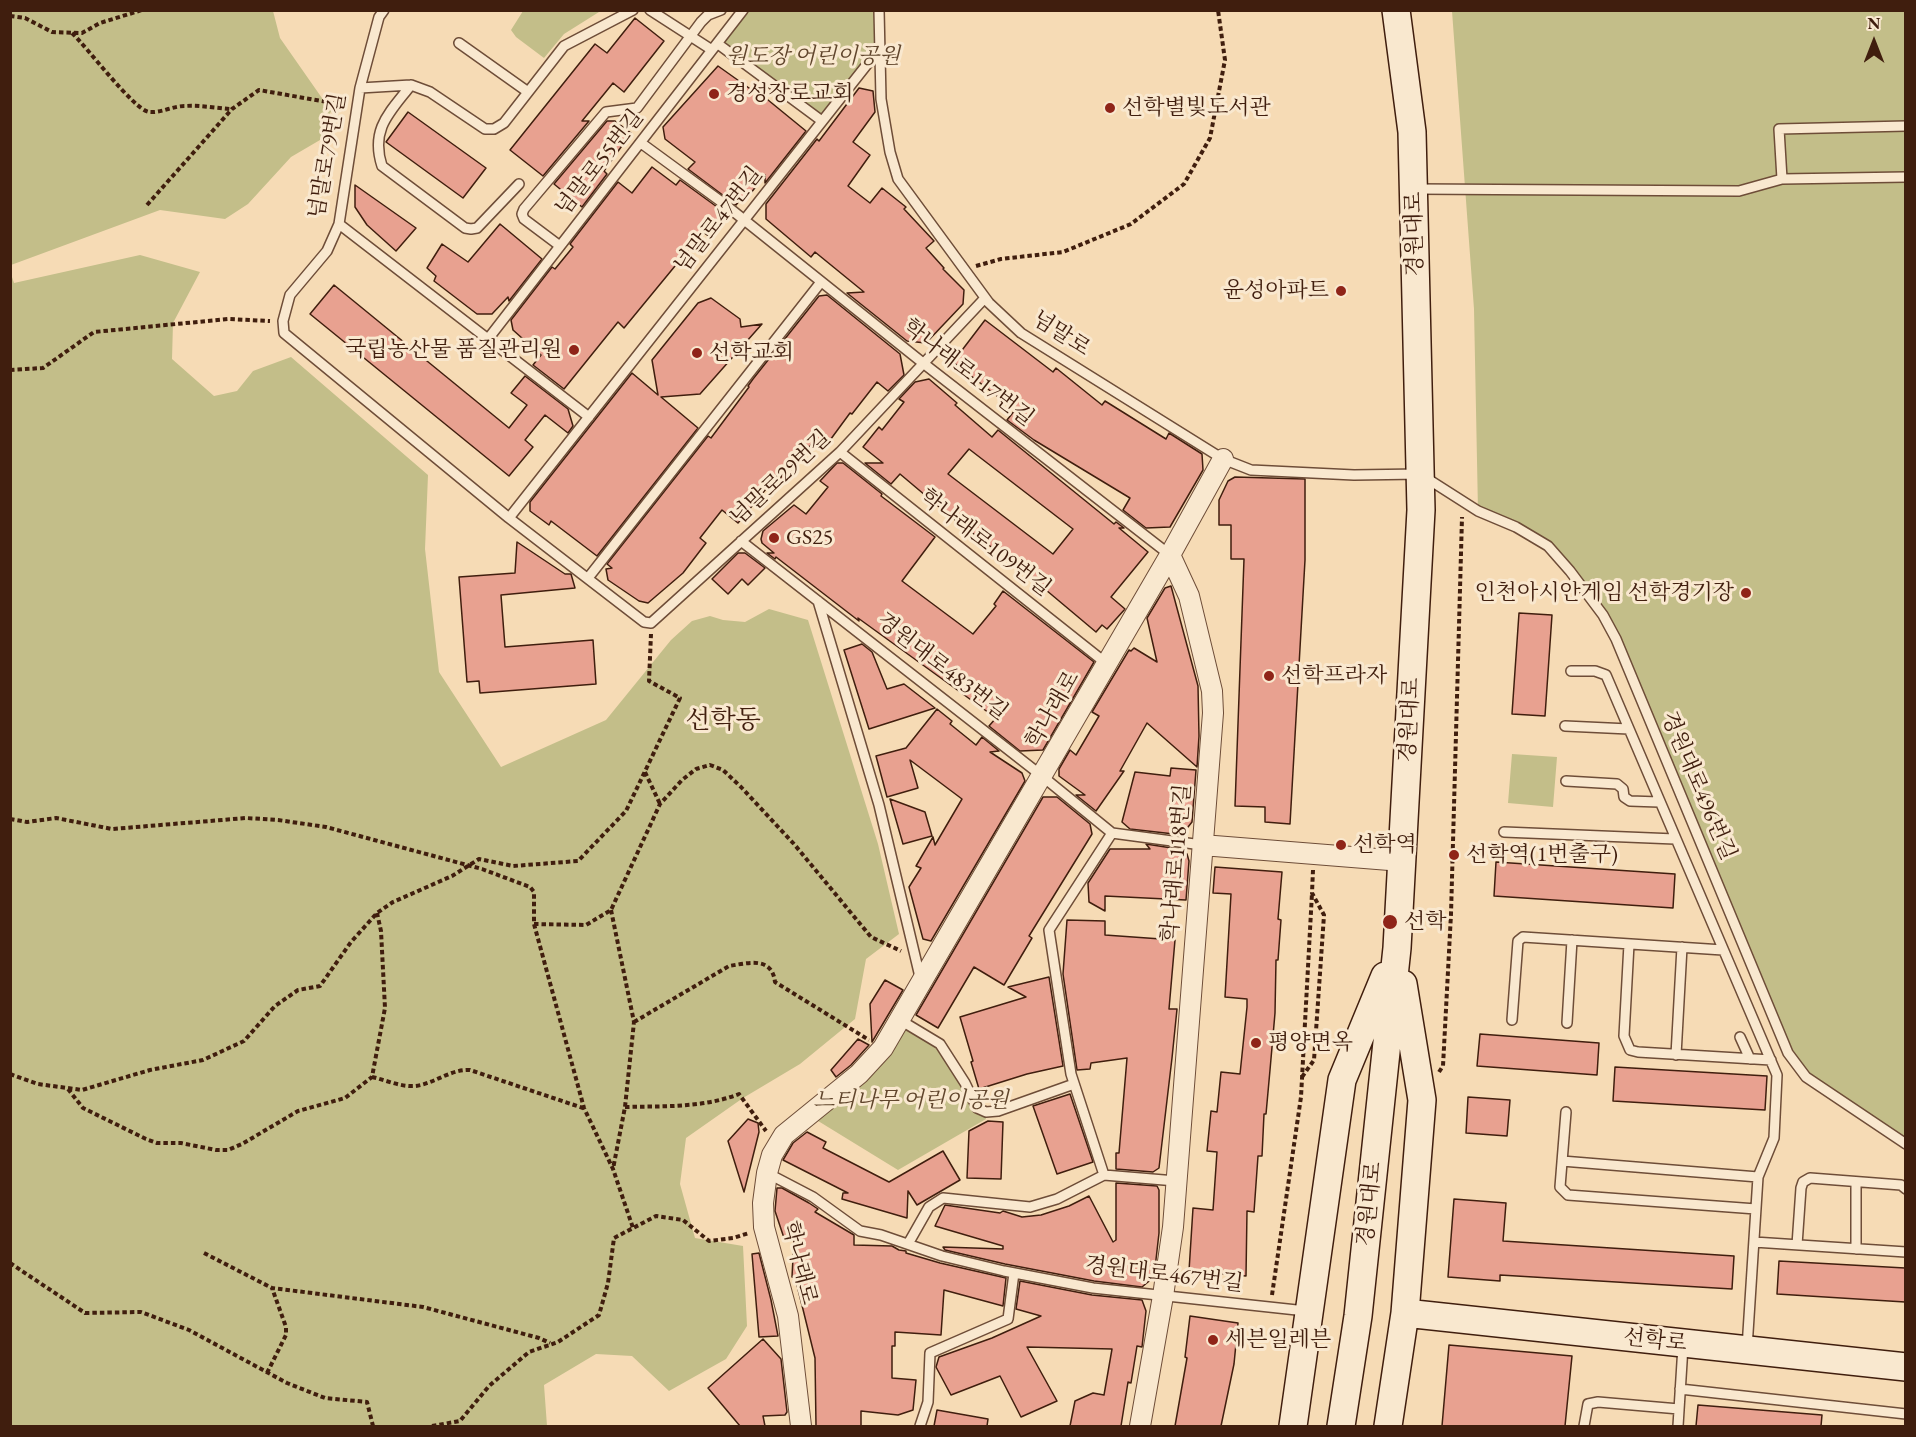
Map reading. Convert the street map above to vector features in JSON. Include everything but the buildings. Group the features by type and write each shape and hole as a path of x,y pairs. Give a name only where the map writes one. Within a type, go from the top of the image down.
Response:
{"main road":[{"name":"경원대로","path":"1341,1426 1358,1316 1397,948 1421,510 1412,132 1396,10"},
{"path":"1293,1426 1342,1080 1397,948"},
{"path":"1388,1426 1405,1313 1422,1100 1397,948"},
{"name":"선학로","path":"1405,1313 1905,1367"}],"street":[{"name":"학나래로","path":"801,1426 788,1316 764,1227 763,1203 772,1155 784,1135 859,1074 883,1048 1170,555 1223,459"},
{"name":"학나래로118번길","path":"1140,1426 1173,1227 1213,714 1212,691 1189,596 1170,555"},
{"path":"1202,845 1402,861"}],"lane":[{"name":"넘말로79번길","path":"384,10 379,17 360,88 339,224 327,251 290,295 283,321 284,333 509,518"},
{"path":"360,88 411,85 430,92 485,129 494,129 504,123 564,46 633,10"},
{"path":"650,10 690,36 715,47 822,122"},
{"path":"560,246 524,219 522,214 524,209 606,112 637,108 708,15 721,10"},
{"name":"넘말로55번길","path":"488,339 743,10"},
{"name":"넘말로","path":"879,10 881,99 890,152 898,179 985,298 1021,333 1223,459 1251,470 1354,475 1420,474"},
{"path":"459,43 528,92"},
{"name":"넘말로47번길","path":"509,518 880,48"},
{"path":"411,85 382,123 377,152 382,166 465,228 471,230 477,228 519,184"},
{"path":"1782,179 1779,129 1905,126"},
{"name":"학나래로117번길","path":"641,143 744,220 1170,555"},
{"path":"1414,189 1739,191 1782,179 1905,177"},
{"path":"339,224 589,417"},
{"path":"588,578 821,282"},
{"name":"넘말로29번길","path":"651,623 840,452 985,298"},
{"name":"학나래로109번길","path":"840,452 1107,664"},
{"name":"경원대로496번길","path":"1420,474 1478,512 1516,527 1548,546 1603,615 1620,650 1788,1053 1806,1077 1905,1144"},
{"path":"509,518 644,622 651,623"},
{"name":"경원대로483번길","path":"741,541 1112,833"},
{"path":"818,601 879,805 921,983"},
{"path":"1572,671 1595,671 1606,675 1777,1075 1774,1138 1758,1177 1747,1351"},
{"path":"1565,726 1629,729"},
{"path":"1566,781 1617,784 1623,789 1624,798 1630,801 1659,802"},
{"path":"1504,831 1675,839"},
{"path":"1104,1175 1071,1074 1048,930 1112,833 1202,845"},
{"path":"1512,1020 1518,941 1523,937 1723,950"},
{"path":"1567,1023 1572,940"},
{"path":"1629,944 1624,1036 1629,1050 1771,1060"},
{"path":"1676,1055 1682,947"},
{"path":"900,1020 940,1044 965,1083 977,1108 986,1112 998,1111 1074,1084"},
{"path":"1740,1037 1750,1059"},
{"path":"1566,1112 1560,1188 1568,1195 1755,1209"},
{"path":"1562,1161 1758,1177"},
{"name":"경원대로467번길","path":"767,1173 813,1197 860,1231 942,1256 1093,1288 1310,1311"},
{"path":"908,1244 928,1207 943,1198 1030,1208 1057,1199 1104,1175 1176,1181"},
{"path":"1797,1245 1801,1188 1803,1182 1810,1178 1901,1185 1905,1189"},
{"path":"1856,1182 1856,1249"},
{"path":"1754,1242 1905,1252"},
{"path":"920,1426 928,1402 930,1353 1008,1319 1014,1273"},
{"path":"1678,1426 1683,1344"},
{"path":"1680,1389 1905,1414"},
{"path":"1584,1426 1588,1404 1598,1402 1679,1408"}],"path":[{"path":"10,16 25,18 52,32 82,33 99,23 142,10"},
{"path":"964,270 1001,259 1063,252 1131,225 1184,184 1210,138 1225,60 1218,10"},
{"path":"72,33 86,46 131,100 146,111 156,112 183,106 232,109"},
{"path":"147,205 232,109 259,90 357,108"},
{"path":"10,370 43,368 94,332 228,319 283,321"},
{"path":"1443,1066 1451,902 1463,501"},
{"path":"10,1074 38,1084 82,1090 150,1070 203,1060 244,1041 275,1006 298,990 320,986 351,942 377,913 393,902 452,876 479,859 513,867 578,861 626,811 680,698 649,681 651,623"},
{"path":"534,924 586,925 611,910 660,804 682,780 696,769 710,765 723,770 794,844 872,937 898,951 914,952"},
{"path":"645,772 660,804"},
{"path":"10,819 27,822 56,818 112,829 246,818 326,826 468,866 530,887 534,892 534,924 584,1108 613,1169 633,1228"},
{"path":"1271,1307 1302,1078 1314,854"},
{"path":"1302,1078 1314,1060 1324,915 1312,893"},
{"path":"611,910 634,1022 625,1107 613,1169"},
{"path":"68,1088 83,1108 146,1139 157,1143 182,1143 216,1150 228,1150 242,1144 298,1111 345,1098 372,1077 385,1008 381,930 377,913"},
{"path":"634,1022 729,966 744,963 763,964 771,969 775,982 883,1048"},
{"path":"372,1077 416,1086 455,1071 470,1070 584,1108"},
{"path":"625,1107 718,1102 739,1094 777,1146"},
{"path":"432,1426 460,1421 489,1386 529,1352 549,1343 558,1342 599,1315 608,1283 615,1238 656,1216 684,1220 709,1240 733,1238 764,1227"},
{"path":"204,1253 272,1288 431,1309 539,1338 549,1343"},
{"path":"10,1263 85,1313 141,1312 189,1330 286,1383 325,1398 367,1402 373,1426"},
{"path":"267,1373 286,1335 286,1327 272,1288"}],"green space":[{"path":"11,10 273,11 280,38 331,111 320,140 291,157 248,204 225,219 160,210 11,265"},
{"path":"598,10 599,12 564,34 544,58 516,37 511,30 523,11"},
{"name":"원도장 어린이공원","path":"743,11 879,11 880,48 822,121 718,44"},
{"name":"인천아시안게임 선학경기장","path":"1452,11 1905,11 1905,1144 1824,1091 1788,1053 1603,615 1548,546 1478,511 1474,309"},
{"path":"140,255 200,272 173,323 172,359 214,396 237,391 253,371 291,357 428,475 425,549 439,672 501,767 606,720 671,640 692,621 710,616 745,622 769,609 808,620 878,844 899,934 866,959 855,1019 800,1064 743,1098 686,1138 680,1184 695,1238 743,1246 747,1326 726,1359 669,1391 632,1356 596,1354 544,1385 547,1426 11,1426 11,274 14,283"},
{"path":"1512,754 1557,757 1553,807 1508,803"},
{"name":"느티나무 어린이공원","path":"900,1023 939,1046 986,1114 986,1119 898,1170 810,1116"}],"place":[{"name":"경성장로교회","path":"714,94"},
{"name":"선학별빛도서관","path":"1110,108"},
{"name":"윤성아파트","path":"1341,291"},
{"name":"국립농산물 품질관리원","path":"574,350"},
{"name":"선학교회","path":"697,353"},
{"name":"GS25","path":"774,538"},
{"name":"인천아시안게임 선학경기장","path":"1746,593"},
{"name":"선학프라자","path":"1269,676"},
{"name":"선학역","path":"1341,845"},
{"name":"선학역(1번출구)","path":"1454,855"},
{"name":"선학","path":"1390,922"},
{"name":"평양면옥","path":"1256,1043"},
{"name":"세븐일레븐","path":"1213,1340"}],"district":[{"name":"선학동","path":"723,721"}]}
